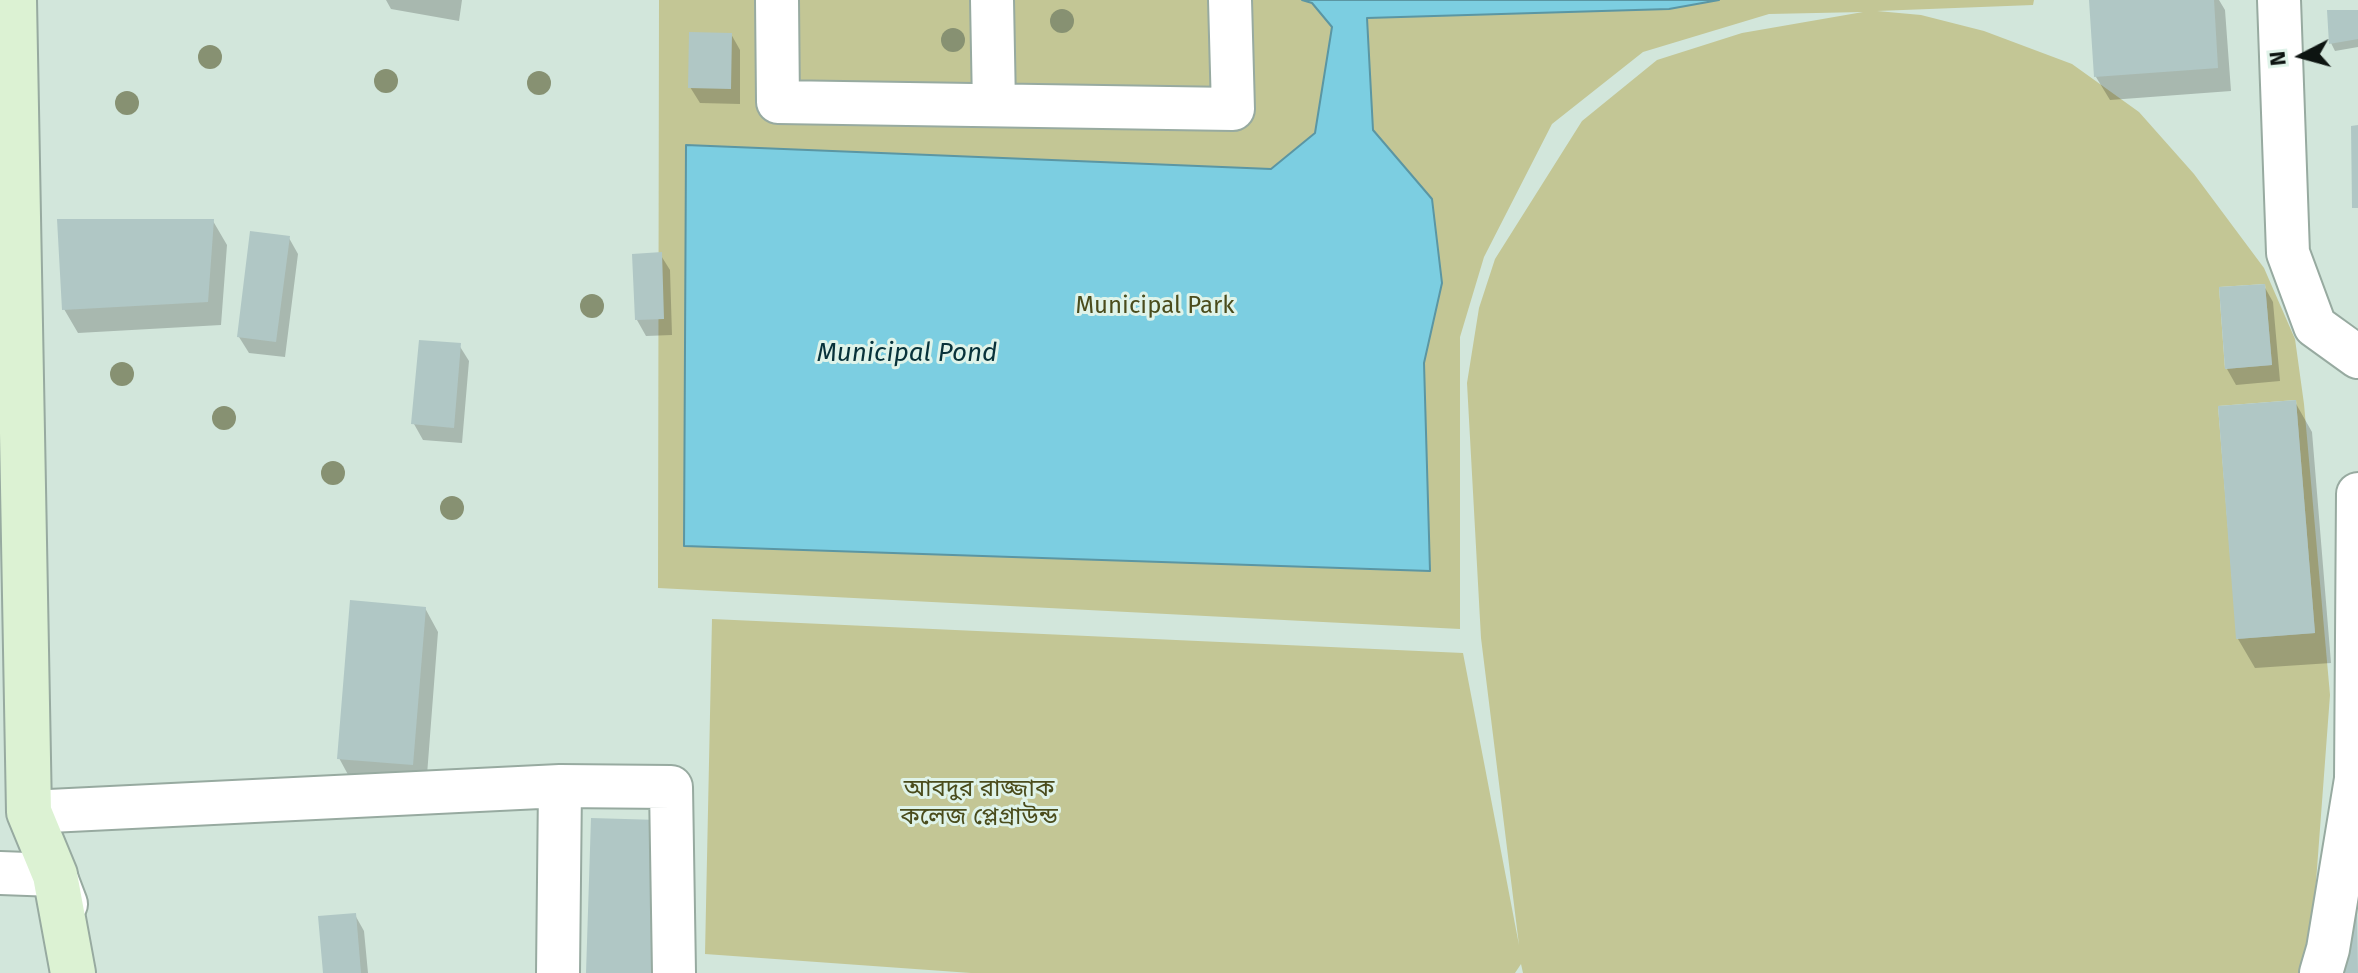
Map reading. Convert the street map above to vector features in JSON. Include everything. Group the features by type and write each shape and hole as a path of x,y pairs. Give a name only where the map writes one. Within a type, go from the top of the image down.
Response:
{"street":[{"path":"14,0 11,384 29,812 90,973"},
{"path":"777,0 778,102 1233,109 1230,0"},
{"path":"992,0 994,105"},
{"path":"2279,0 2284,69 2288,253 2315,326 2358,357"},
{"path":"2315,326 2358,327"},
{"path":"2321,973 2328,949 2356,779 2358,494"},
{"path":"29,812 560,786 671,787 674,973"},
{"path":"558,973 560,786"},
{"path":"0,873 55,875"},
{"path":"55,875 73,973"}],"green space":[{"path":"659,0 2034,0 2033,5 1877,11 1921,15 1984,31 2072,64 2139,112 2194,174 2264,268 2295,339 2304,404 2330,695 2313,922 2304,973 1523,973 1521,964 1515,973 971,973 705,954 712,619 1463,653 1519,945 1481,638 1467,383 1479,308 1495,259 1582,121 1657,60 1742,33 1863,12 1769,14 1643,52 1552,124 1484,257 1460,337 1460,629 658,588","holes":["2265,284 2272,365 2225,369 2219,287","2296,400 2315,633 2237,639 2218,406"]}],"water":[{"name":"Municipal Pond","path":"1302,0 1719,0 1669,9 1367,18 1373,130 1432,199 1442,283 1424,363 1430,571 684,546 686,145 1271,169 1315,133 1332,27 1312,3"}],"building":[{"path":"2089,0 2214,0 2218,68 2094,77"},
{"path":"2327,10 2358,10 2358,39 2329,44"},
{"path":"689,32 732,33 731,89 688,88"},
{"path":"2358,125 2358,208 2352,208 2351,126"},
{"path":"57,219 214,219 208,302 62,310"},
{"path":"250,231 290,236 276,342 237,337"},
{"path":"662,252 664,319 635,320 632,254"},
{"path":"2265,284 2272,365 2225,369 2219,287"},
{"path":"419,340 461,343 454,428 411,424"},
{"path":"2296,400 2315,633 2236,639 2218,406"},
{"path":"350,600 426,607 413,765 337,759"},
{"path":"591,818 659,820 655,973 586,973"},
{"path":"2357,900 2358,973 2340,973"},
{"path":"356,913 361,973 323,973 318,916"}],"park label":[{"name":"Municipal Park","path":"1155,306"},
{"name":"আবদুর রাজ্জাক কলেজ প্লেগ্রাউন্ড","path":"979,803"}]}
